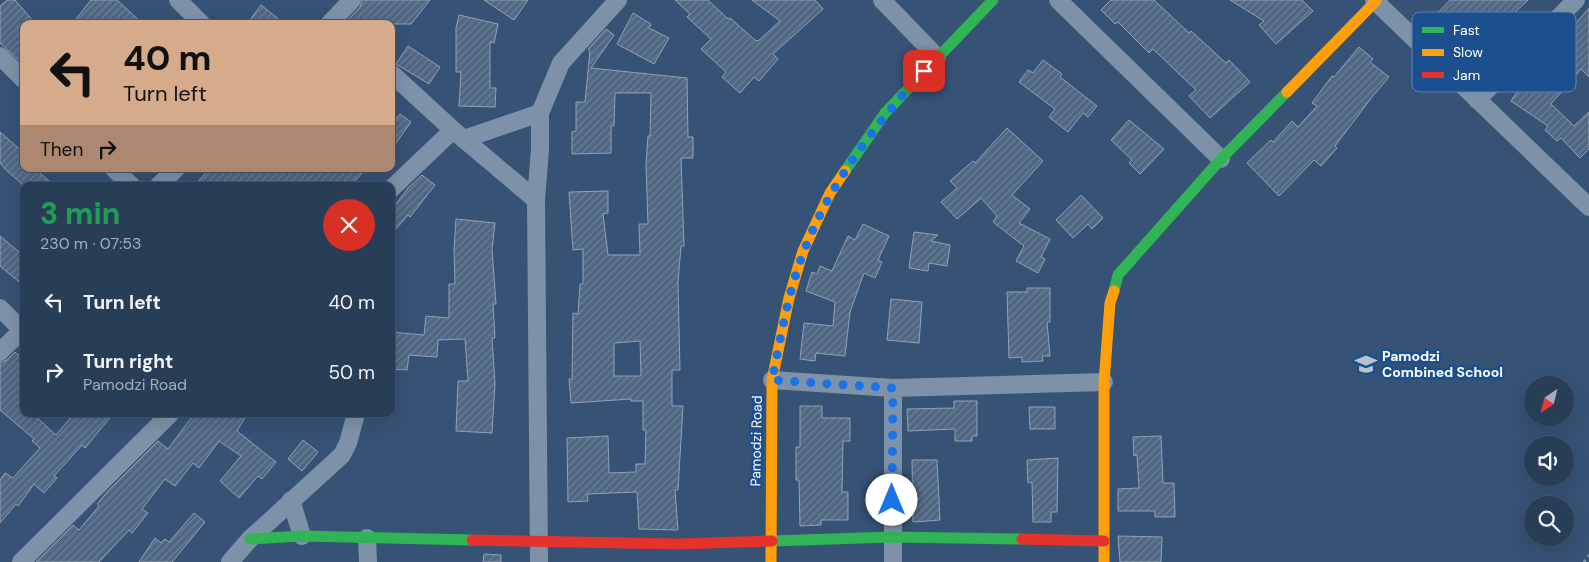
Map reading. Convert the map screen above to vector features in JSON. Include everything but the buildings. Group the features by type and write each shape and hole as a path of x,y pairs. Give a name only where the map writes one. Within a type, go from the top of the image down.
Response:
{"street":[{"path":"178,0 198,20"},
{"path":"335,20 352,0"},
{"path":"539,562 536,200 540,149 540,113 562,63 618,0"},
{"path":"882,0 937,57"},
{"name":"Pamodzi Road","path":"771,562 772,380 789,298 800,260 830,193 885,114 993,0"},
{"path":"1058,0 1221,159"},
{"path":"1564,12 1576,0"},
{"path":"1104,562 1104,382 1110,303 1118,275 1221,159 1375,1 1412,37"},
{"path":"0,56 20,76"},
{"path":"395,77 458,134 536,200"},
{"path":"1469,92 1589,208"},
{"path":"1477,100 1485,92"},
{"path":"395,186 458,134 540,113"},
{"path":"117,172 128,182"},
{"path":"162,182 173,172"},
{"path":"0,308 20,326"},
{"path":"0,352 20,332"},
{"path":"772,380 893,388 1104,382"},
{"path":"893,388 893,562"},
{"path":"21,562 167,417"},
{"path":"230,562 250,539 342,455 348,443 355,417"},
{"path":"291,500 302,536"},
{"path":"250,539 302,536 538,539 678,544 892,537 1104,541"},
{"path":"367,538 368,562"}],"path":[{"path":"1584,562 1589,555"}],"traffic: fast":[{"path":"845,171 885,113 993,0"},
{"path":"1114,291 1118,275 1221,159 1287,92"},
{"path":"250,539 302,536 472,540"},
{"path":"772,541 892,537 1022,539"}],"traffic: slow":[{"path":"1287,92 1376,1"},
{"path":"771,562 772,380 789,298 803,251 830,193 845,171"},
{"path":"1104,562 1104,382 1110,303 1114,291"}],"traffic: jam":[{"path":"1022,539 1104,541"},
{"path":"472,540 678,544 772,541"}],"place":[{"name":"Pamodzi Combined School","path":"1366,364"}],"route":[{"path":"892,500 893,388 772,380 789,298 804,251 830,193 885,114 924,71"}]}
